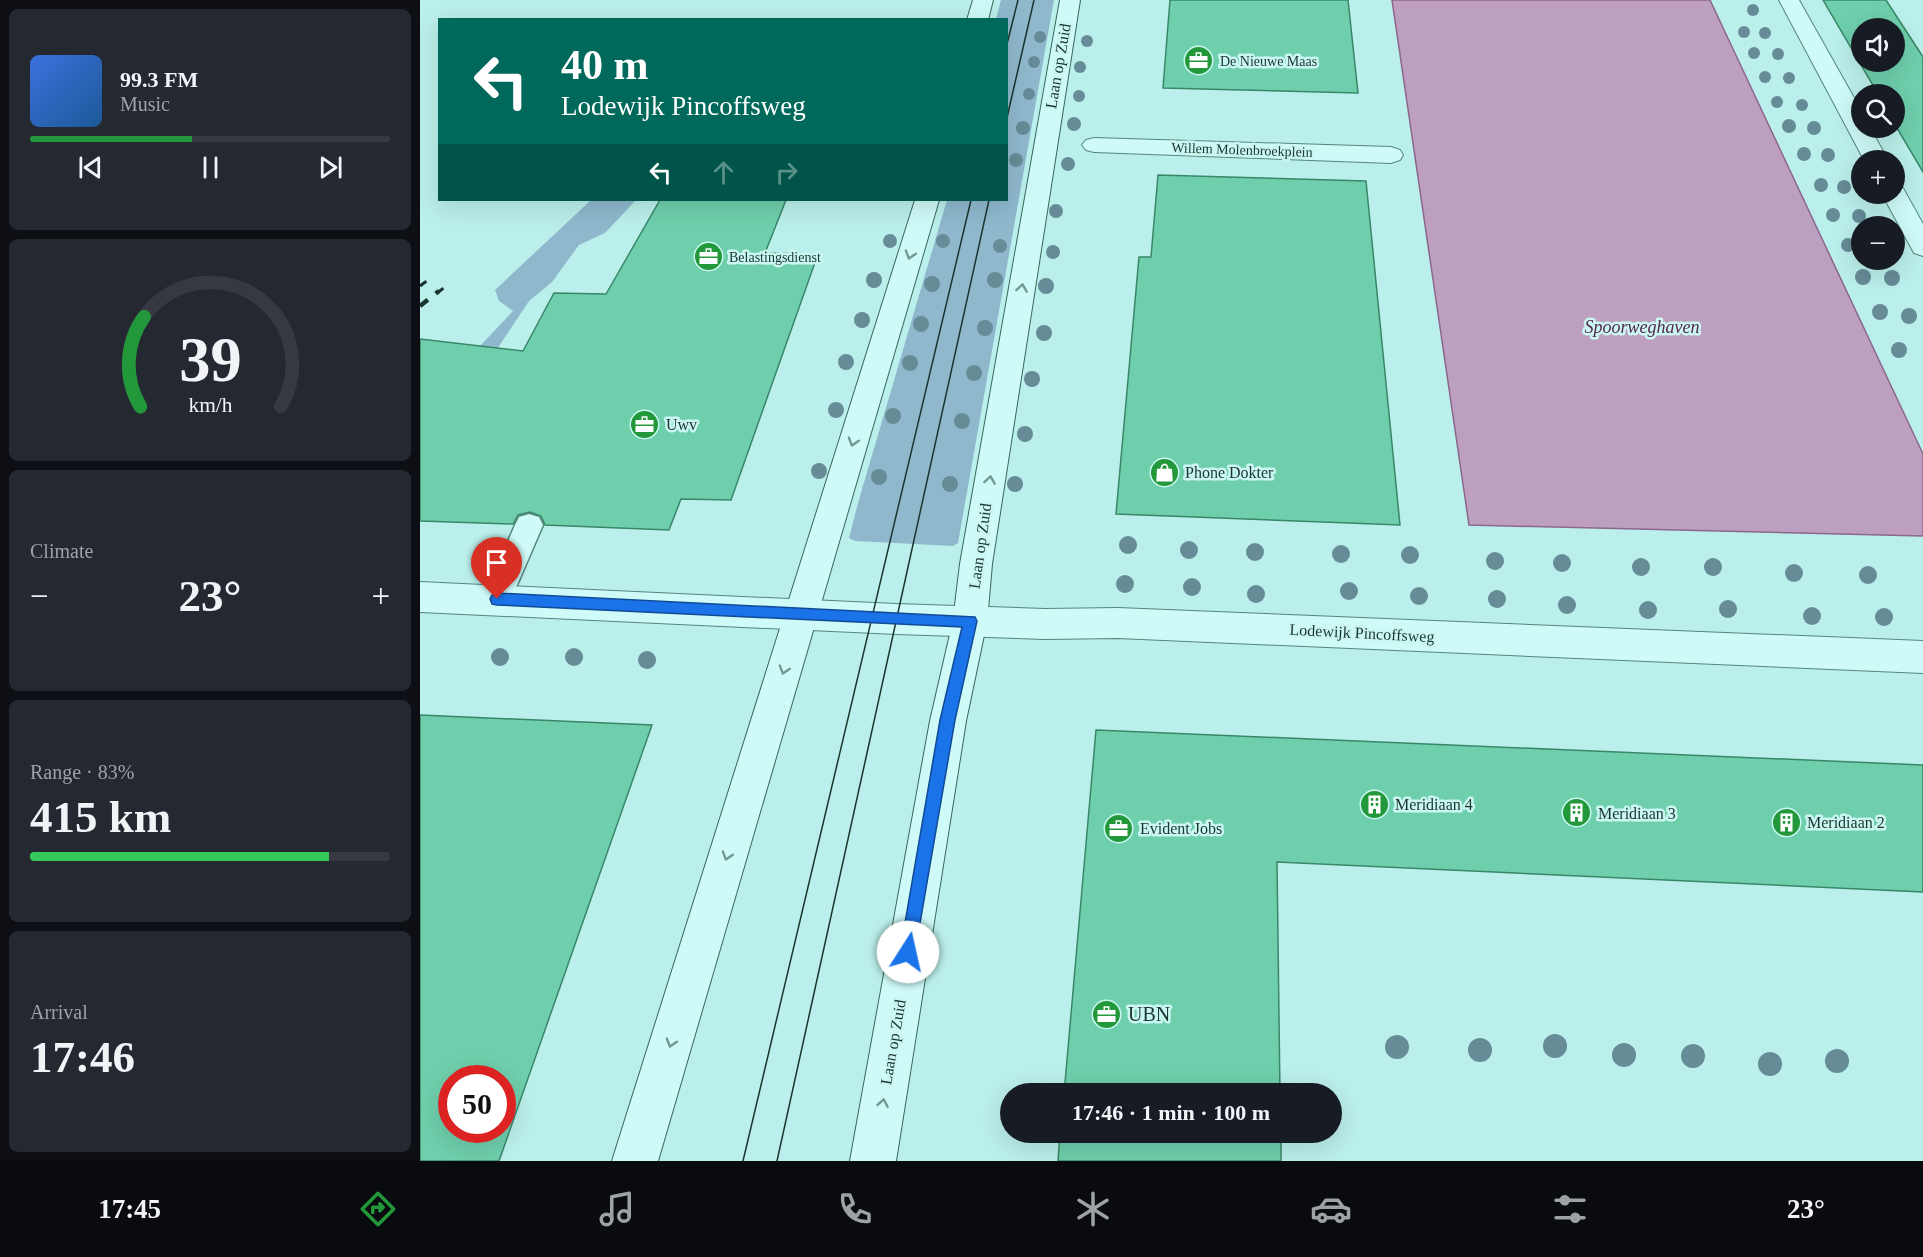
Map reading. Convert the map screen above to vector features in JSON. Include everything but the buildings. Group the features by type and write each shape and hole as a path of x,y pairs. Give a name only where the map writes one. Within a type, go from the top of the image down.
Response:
{"main road":[{"path":"978,18 983,0"},
{"name":"Laan op Zuid","path":"873,1161 948,720 970,621 976,564 1070,0"},
{"path":"1789,0 1871,150"},
{"name":"Willem Molenbroekplein","path":"1094,145 1391,155"},
{"path":"635,1161 927,201"},
{"path":"1899,204 1923,247"},
{"name":"Lodewijk Pincoffsweg","path":"420,597 1045,624 1118,623 1923,657"}],"lane":[{"path":"497,599 529,525"}],"shaded area":[{"path":"1001,0 1054,0 958,543 953,546 855,541 849,538 858,503 947,201 1008,201 1008,18 996,18"},
{"path":"590,201 635,201 605,233 579,245 552,282 529,301 434,444 480,346 513,311 499,301 495,290"}],"water":[{"name":"Spoorweghaven","path":"1392,0 1710,0 1923,454 1923,536 1469,525"}],"tram line":[{"path":"1008,40 1018,0"},
{"path":"1008,113 1034,0"},
{"path":"743,1161 971,201"},
{"path":"777,1161 989,201"}],"railway":[{"path":"420,286 432,277"},
{"path":"437,293 449,284"},
{"path":"420,306 439,291"}],"place":[{"name":"De Nieuwe Maas","path":"1199,61"},
{"name":"Belastingsdienst","path":"708,257"},
{"name":"Uwv","path":"645,424"},
{"name":"Phone Dokter","path":"1164,472"},
{"name":"Meridiaan 4","path":"1374,804"},
{"name":"Meridiaan 3","path":"1577,813"},
{"name":"Meridiaan 2","path":"1786,822"},
{"name":"Evident Jobs","path":"1119,828"},
{"name":"UBN","path":"1107,1014"}],"route":[{"path":"497,599 970,621 948,720 908,952"}]}
